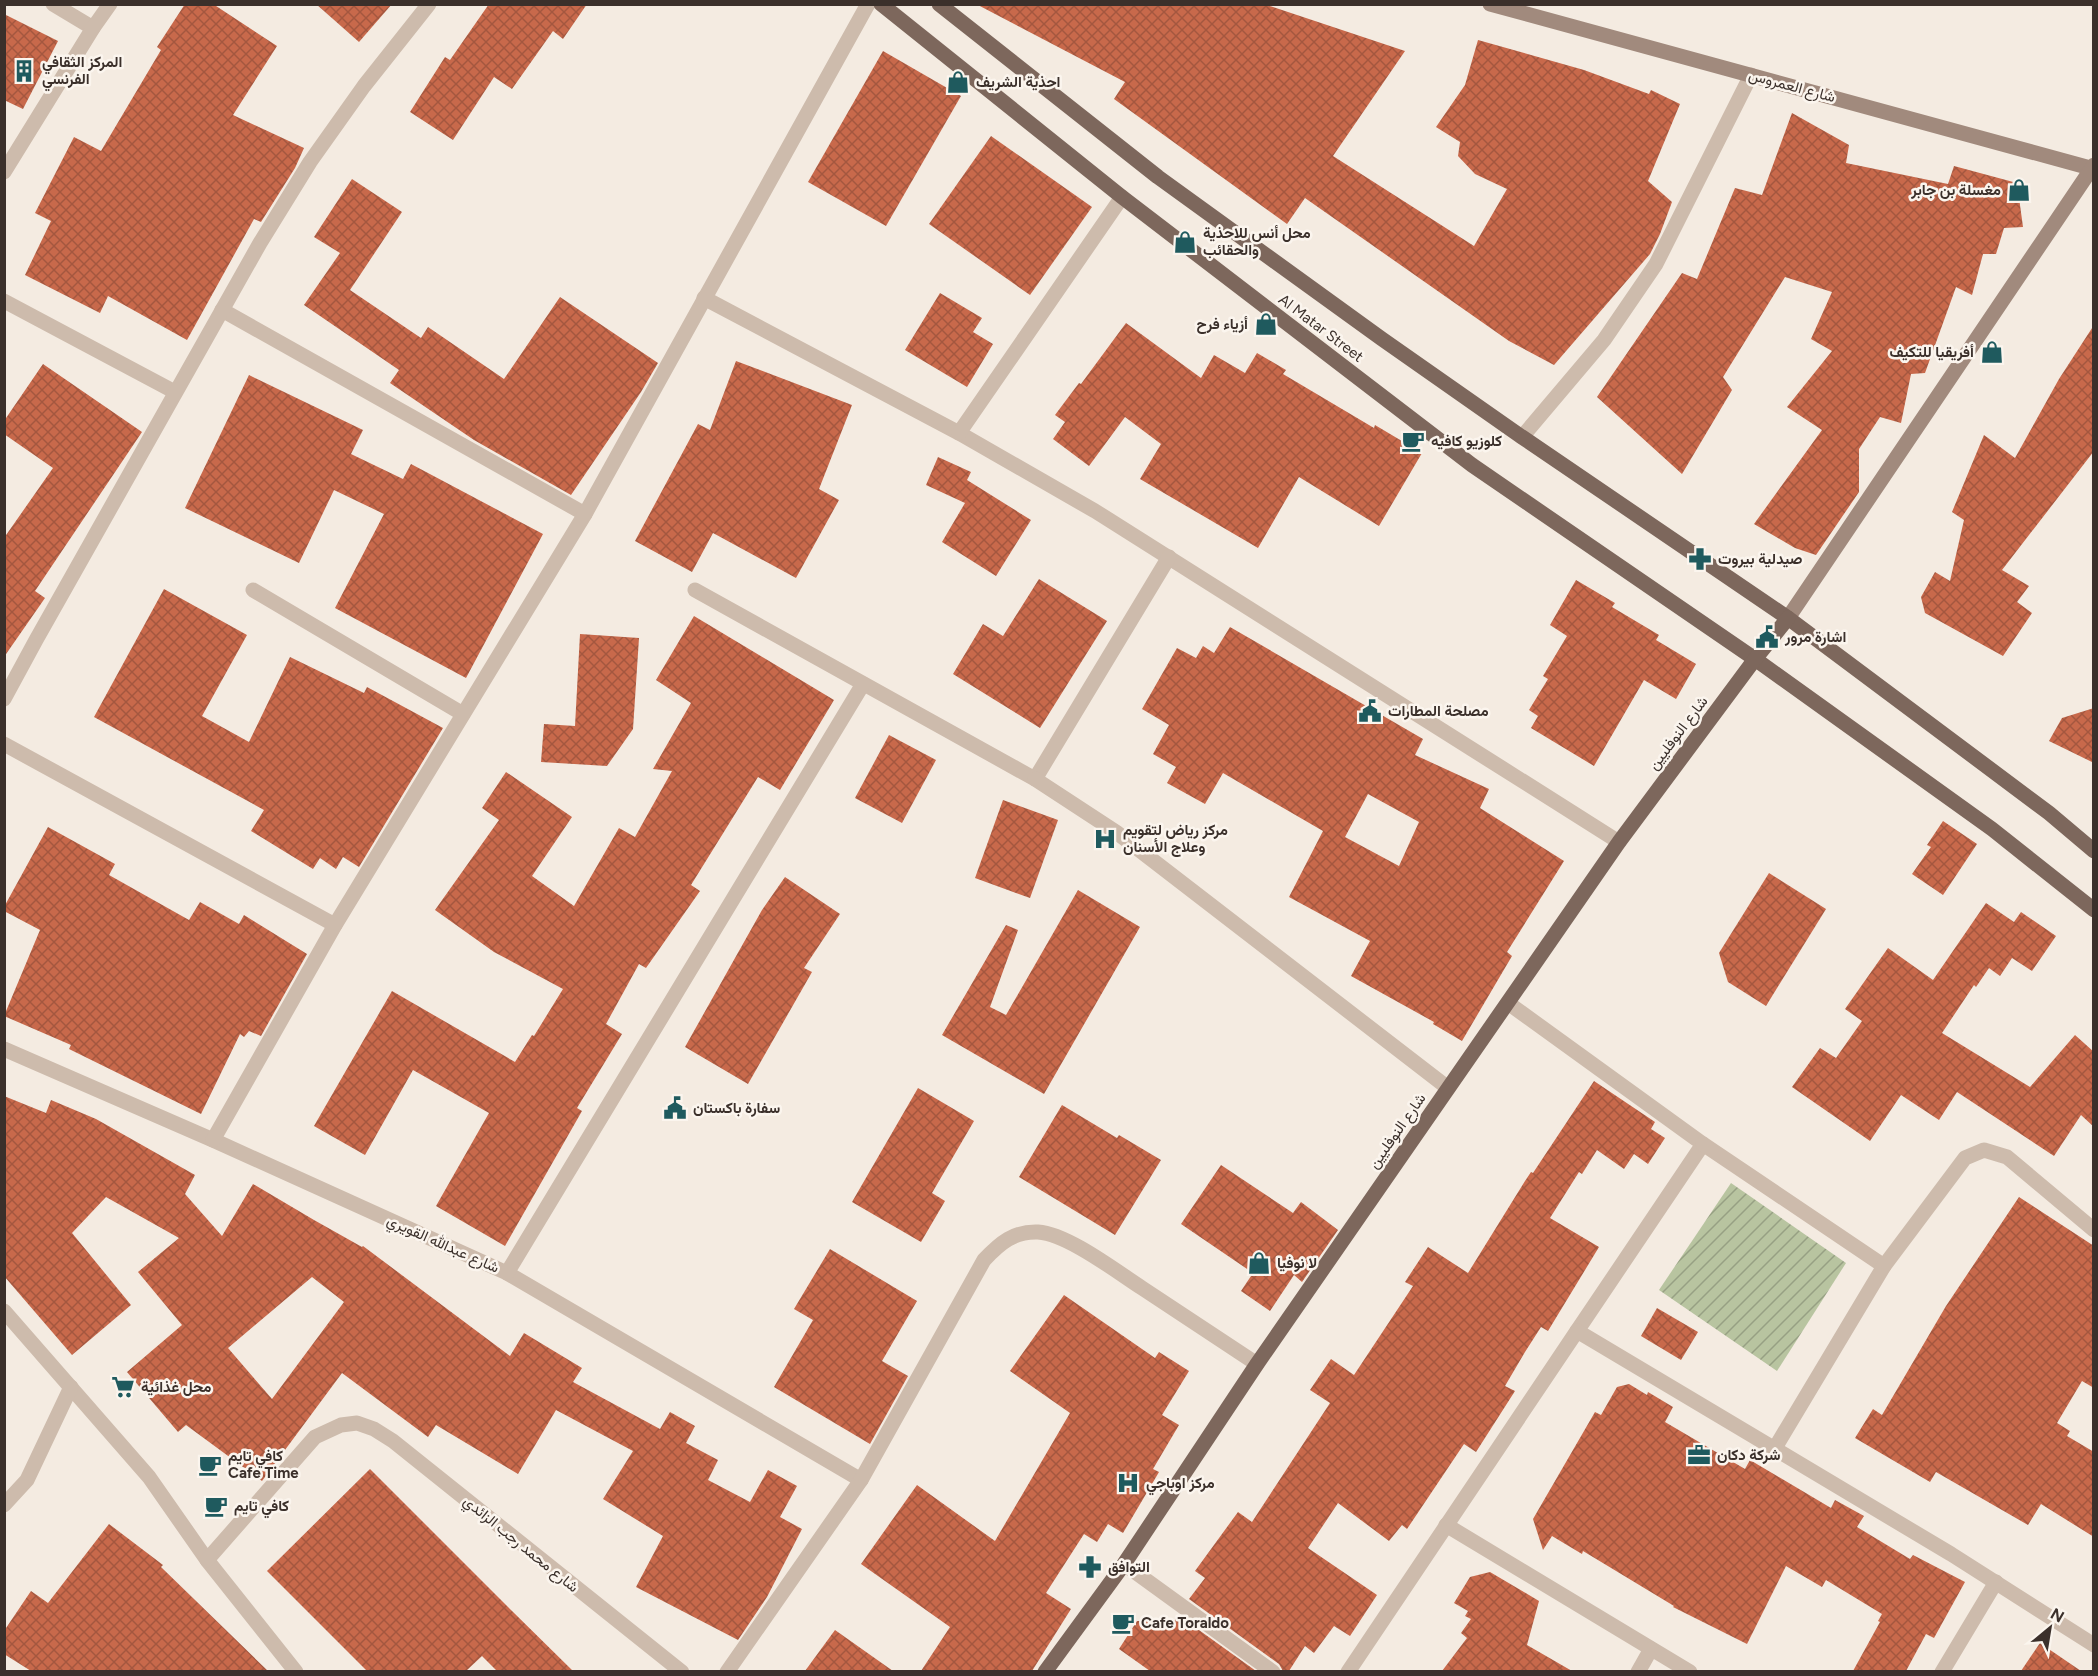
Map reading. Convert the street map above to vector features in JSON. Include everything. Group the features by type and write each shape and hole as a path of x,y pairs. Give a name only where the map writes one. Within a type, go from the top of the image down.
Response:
{"main road":[{"name":"Al Matar Street","path":"881,4 1122,197 1472,465 1755,659 1992,829 2094,910"},
{"name":"Al Matar Street","path":"939,4 951,10 1168,184 1373,333 1788,618 2049,813 2094,851"},
{"name":"شارع النوفليين","path":"1045,1671 1124,1564 1257,1364 1619,842 1788,618"}],"street":[{"path":"53,4 93,27"},
{"path":"4,172 93,27 110,4"},
{"path":"4,699 175,392 310,162 364,86 429,4"},
{"path":"213,1140 335,925 585,514 640,419 704,298 868,4"},
{"name":"شارع العمروس","path":"1490,4 2093,167"},
{"path":"1522,437 1604,340 1656,264 1751,75"},
{"path":"1788,618 2093,167"},
{"path":"959,433 1122,197"},
{"path":"704,298 959,433 1095,511 1619,842"},
{"path":"4,302 175,392"},
{"path":"222,310 585,514"},
{"path":"1035,779 1169,557"},
{"path":"253,590 463,714"},
{"path":"695,590 1035,779 1116,831 1448,1088"},
{"path":"507,1273 863,684"},
{"path":"4,744 335,925"},
{"path":"1508,1003 1703,1144 1884,1266"},
{"name":"شارع عبدالله القويري","path":"4,1048 507,1273 861,1480"},
{"path":"1348,1671 1703,1144"},
{"path":"1775,1448 1884,1266 1965,1158 1984,1150 2007,1157 2094,1230"},
{"path":"727,1671 861,1480 984,1260 1001,1242 1021,1233 1041,1232 1060,1237 1257,1364"},
{"path":"4,1311 149,1477 207,1560 296,1671"},
{"path":"1577,1331 1996,1582 2094,1645"},
{"path":"4,1505 27,1480 71,1387"},
{"name":"شارع محمد رجب الزائدي","path":"207,1560 315,1437 341,1425 357,1423 374,1429 393,1441 682,1671"},
{"path":"1446,1525 1690,1671"},
{"path":"1124,1564 1273,1671"},
{"path":"1942,1671 1996,1582"},
{"path":"1638,1671 1651,1649"}],"green space":[{"path":"1731,1183 1846,1263 1777,1371 1659,1290"}],"building":[{"path":"185,4 213,4 277,46 233,115 304,148 295,168 261,222 254,219 187,340 108,296 100,313 25,275 51,221 35,213 74,137 101,151 161,50 157,47"},
{"path":"316,4 392,4 359,42"},
{"path":"489,4 587,4 563,39 553,31 512,89 494,77 453,140 410,112 445,57 450,60"},
{"path":"976,4 1264,4 1405,51 1333,156 1474,246 1507,189 1475,174 1458,156 1460,142 1436,127 1465,85 1478,40 1584,70 1649,94 1651,90 1680,104 1648,181 1672,202 1650,254 1554,365 1509,341 1305,198 1287,224 1114,99 1125,82"},
{"name":"المركز الثقافي الفرنسي","path":"4,14 58,41 23,109 4,100"},
{"path":"883,51 961,96 886,226 808,182"},
{"path":"1792,113 1849,145 1846,163 1948,184 1954,166 2017,183 2023,227 2004,228 1996,254 1983,254 1972,295 1956,287 1925,373 1911,374 1901,423 1880,417 1859,449 1859,492 1816,555 1795,548 1754,524 1822,430 1787,407 1832,351 1811,339 1832,292 1785,277 1723,377 1732,390 1682,474 1597,397 1682,273 1697,279 1735,188 1762,195"},
{"path":"991,136 1092,207 1030,295 929,224"},
{"path":"352,179 402,212 350,290 421,338 428,327 504,379 560,297 658,363 571,495 474,440 390,383 399,370 304,305 340,253 314,237"},
{"path":"940,293 982,318 973,332 993,344 967,387 905,350"},
{"path":"1126,323 1201,378 1214,355 1245,373 1257,353 1286,370 1283,374 1374,428 1375,425 1422,453 1379,526 1299,477 1258,548 1140,479 1161,444 1125,417 1089,466 1053,439 1065,422 1055,415"},
{"path":"2094,325 2094,451 2002,570 2029,586 2017,602 2032,613 2003,656 1925,613 1921,597 1935,572 1950,581 1964,520 1952,512 1984,435 2015,458 2059,379"},
{"path":"736,361 852,405 819,489 839,500 796,578 713,533 692,572 635,541 698,424 710,430"},
{"path":"43,364 142,432 35,591 45,598 4,657 4,538 53,468 4,434 4,421"},
{"path":"249,375 363,430 351,454 403,479 411,464 543,534 466,678 335,608 384,514 334,490 299,563 185,508"},
{"path":"938,457 971,472 967,480 1031,520 996,576 942,542 965,503 926,485"},
{"path":"1039,579 1107,621 1040,728 953,674 983,624 1003,636"},
{"path":"1576,580 1615,603 1612,607 1659,635 1656,640 1696,664 1676,699 1644,680 1594,766 1531,728 1538,716 1529,710 1548,679 1543,676 1567,636 1550,625"},
{"path":"164,589 247,635 202,716 249,742 290,657 364,693 367,687 443,728 359,867 343,857 336,869 320,858 313,869 251,831 264,810 94,717"},
{"path":"694,616 834,700 780,790 758,777 691,885 700,891 646,968 639,964 606,1024 622,1034 577,1108 582,1111 505,1246 436,1206 489,1113 413,1070 365,1155 314,1126 392,991 515,1062 563,989 494,952 435,910 499,820 482,808 506,772 572,817 532,876 574,906 619,828 635,837 672,771 653,769 691,703 656,680"},
{"path":"1230,627 1423,739 1415,755 1489,789 1480,808 1564,861 1507,952 1512,956 1462,1041 1433,1024 1434,1022 1351,976 1370,941 1289,897 1323,831 1223,773 1205,804 1167,783 1176,767 1153,754 1169,725 1142,709 1177,648 1196,658 1203,646 1214,653","holes":["1368,794 1419,822 1399,866 1345,837"]},
{"path":"580,634 639,638 633,729 607,766 541,762 544,724 575,726"},
{"path":"2094,708 2094,763 2049,741 2062,718"},
{"path":"889,735 936,760 902,823 855,798"},
{"path":"1003,800 1058,820 1030,898 975,878"},
{"path":"1943,821 1977,844 1943,895 1912,874 1931,847 1927,845"},
{"path":"48,827 115,864 109,875 189,920 200,902 239,924 244,915 307,954 261,1036 249,1031 244,1037 240,1034 201,1114 69,1049 71,1045 4,1016 40,930 4,911 4,907"},
{"path":"1769,873 1826,909 1766,1006 1728,982 1719,953"},
{"path":"785,877 840,914 804,968 812,972 748,1084 685,1047 762,910"},
{"path":"1078,890 1140,927 1044,1094 942,1035 1006,925 1018,930 990,1007 1006,1015"},
{"path":"1986,903 2014,922 2021,912 2056,936 2032,971 2012,958 2000,976 1989,968 1976,987 1974,985 1942,1033 2030,1087 2075,1035 2094,1052 2094,1127 2081,1115 2054,1156 1957,1092 1939,1120 1901,1095 1870,1141 1792,1087 1820,1048 1836,1058 1862,1021 1845,1009 1888,948 1933,980"},
{"path":"1594,1081 1655,1122 1651,1129 1665,1138 1648,1164 1634,1154 1624,1169 1597,1150 1582,1174 1579,1172 1550,1218 1599,1247 1548,1331 1541,1327 1525,1352 1505,1386 1515,1391 1476,1452 1464,1444 1407,1529 1402,1525 1389,1541 1338,1503 1308,1548 1377,1595 1350,1636 1334,1626 1314,1653 1305,1646 1289,1671 1283,1671 1279,1664 1189,1599 1205,1578 1195,1571 1238,1512 1252,1522 1330,1403 1310,1390 1331,1359 1354,1375 1413,1286 1405,1282 1428,1247 1468,1273 1525,1181 1531,1172 1533,1173"},
{"path":"918,1088 974,1121 932,1193 945,1201 921,1242 852,1202"},
{"path":"4,1096 46,1113 51,1100 96,1119 195,1175 185,1194 222,1236 253,1184 363,1246 510,1356 524,1333 582,1368 573,1382 660,1429 670,1412 695,1426 686,1443 718,1460 708,1480 750,1502 768,1470 797,1486 780,1517 802,1529 767,1597 738,1640 636,1587 663,1536 603,1499 633,1451 556,1410 518,1474 436,1425 428,1437 342,1373 262,1481 186,1425 178,1432 127,1372 182,1325 138,1272 179,1238 106,1197 72,1233 131,1305 72,1355 4,1276","holes":["312,1277 344,1302 272,1399 228,1348"]},
{"path":"1062,1105 1117,1138 1119,1135 1161,1160 1115,1235 1019,1177"},
{"path":"1221,1165 1293,1213 1301,1202 1338,1230 1302,1282 1294,1275 1270,1311 1241,1291 1253,1273 1181,1224"},
{"path":"2019,1197 2094,1246 2094,1388 2082,1381 2057,1423 2070,1431 2067,1436 2094,1452 2094,1537 2041,1504 2028,1525 1936,1472 1930,1482 1855,1438 1873,1409 1882,1415 1946,1306"},
{"path":"830,1249 917,1301 882,1361 908,1376 870,1444 774,1387 813,1320 794,1309"},
{"path":"1064,1295 1155,1358 1159,1352 1189,1371 1162,1415 1179,1425 1153,1469 1159,1472 1123,1533 1108,1524 1097,1542 1084,1534 1046,1593 1071,1609 1032,1671 921,1671 950,1627 861,1564 917,1485 995,1541 1070,1413 1010,1371"},
{"path":"1657,1308 1698,1332 1681,1360 1641,1336"},
{"path":"1629,1384 1673,1407 1665,1422 1745,1469 1750,1460 1831,1508 1835,1500 1864,1516 1857,1527 1910,1559 1913,1555 1965,1582 1934,1638 1926,1634 1906,1671 1853,1671 1880,1622 1878,1621 1882,1614 1826,1580 1822,1587 1786,1566 1747,1644 1673,1607 1583,1551 1582,1554 1552,1536 1543,1550 1533,1519 1595,1412 1601,1415 1617,1387"},
{"path":"370,1469 573,1671 497,1671 482,1656 466,1671 367,1671 267,1571"},
{"path":"109,1524 163,1565 161,1567 268,1671 31,1671 4,1654 4,1631 31,1591 48,1603"},
{"path":"1490,1572 1539,1601 1527,1645 1572,1671 1442,1671 1467,1638 1461,1633 1471,1619 1465,1616 1468,1611 1454,1603 1470,1577"},
{"path":"1178,1615 1256,1671 1150,1671 1119,1649 1137,1621 1175,1620"},
{"path":"835,1630 893,1671 805,1671"},
{"path":"2040,1643 2081,1671 2021,1671"}],"place":[{"name":"المركز الثقافي الفرنسي","path":"24,71"},
{"name":"احذية الشريف","path":"958,82"},
{"name":"مغسلة بن جابر","path":"2019,190"},
{"name":"محل أنس للاحذية والحقائب","path":"1185,242"},
{"name":"أزياء فرح","path":"1266,324"},
{"name":"أفريقيا للتكيف","path":"1992,352"},
{"name":"كلوزيو كافيه","path":"1413,441"},
{"name":"صيدلية بيروت","path":"1700,559"},
{"name":"اشارة مرور","path":"1767,637"},
{"name":"مصلحة المطارات","path":"1370,711"},
{"name":"مركز رياض لتقويم وعلاج الأسنان","path":"1105,839"},
{"name":"سفارة باكستان","path":"675,1108"},
{"name":"لا نوفيا","path":"1259,1263"},
{"name":"محل غذائية","path":"123,1387"},
{"name":"شركة دكان","path":"1699,1455"},
{"name":"كافي تايم Cafe Time","path":"210,1465"},
{"name":"مركز اوباجي","path":"1128,1483"},
{"name":"كافي تايم","path":"216,1506"},
{"name":"التوافق","path":"1090,1567"},
{"name":"Cafe Toraldo","path":"1123,1623"}]}
